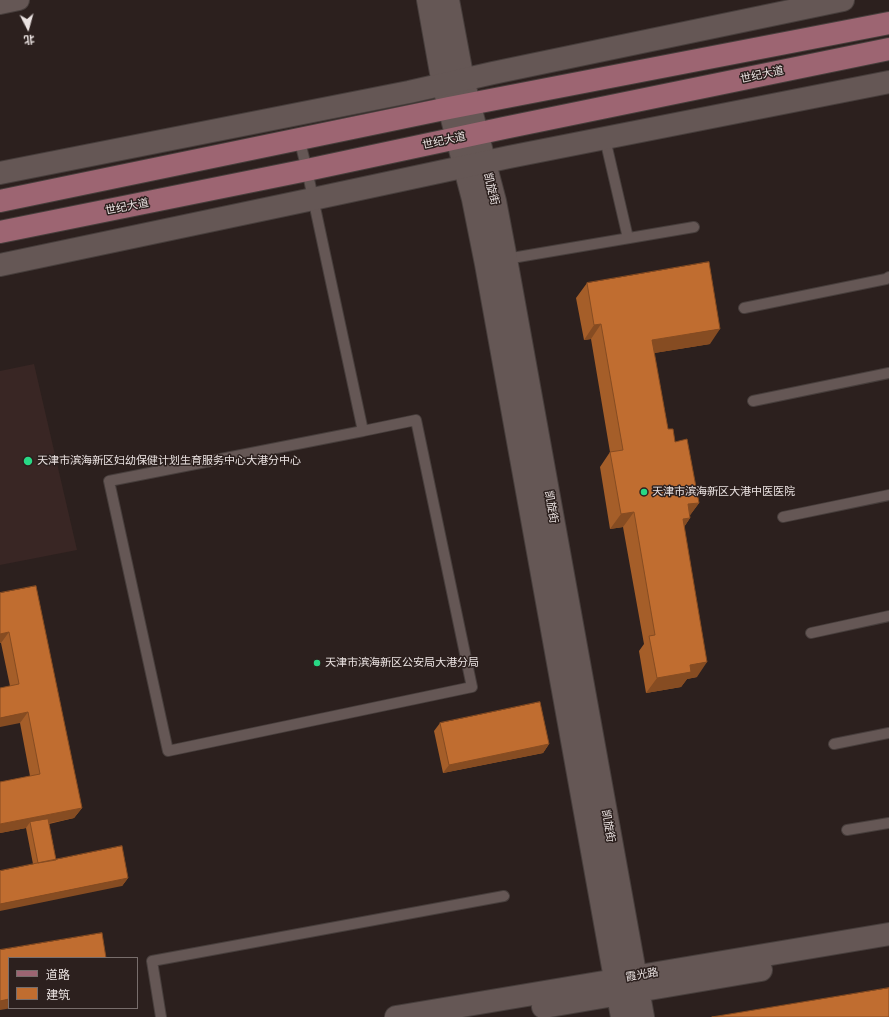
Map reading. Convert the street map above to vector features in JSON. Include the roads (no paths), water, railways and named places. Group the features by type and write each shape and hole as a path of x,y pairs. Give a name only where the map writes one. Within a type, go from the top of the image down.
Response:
{"main road":[{"path":"0,201 299,138 889,23"},
{"name":"世纪大道","path":"0,232 889,49"}],"street":[{"path":"0,4 19,0"},
{"name":"凯旋街","path":"428,0 453,82 475,164 495,201 506,259 627,986 622,1017"},
{"name":"凯旋街","path":"448,0 453,82"},
{"path":"0,173 409,92 843,0"},
{"path":"0,265 475,164 889,82"},
{"name":"凯旋街","path":"475,164 473,199 627,986 643,1017"},
{"name":"霞光路","path":"484,1017 627,986 889,934"},
{"name":"霞光路","path":"396,1017 627,986 889,948"}],"lane":[{"path":"299,138 363,431"},
{"path":"605,139 628,238"},
{"path":"506,259 694,227"},
{"path":"744,308 886,279 889,277"},
{"path":"753,401 889,373"},
{"path":"416,420 472,687 168,751 109,481 363,431 416,420"},
{"path":"783,517 889,495"},
{"path":"811,633 889,616"},
{"path":"834,744 889,733"},
{"path":"847,830 889,823"},
{"path":"161,1017 152,961 504,896"}],"place":[{"name":"天津市滨海新区妇幼保健计划生育服务中心大港分中心","path":"28,461"},
{"name":"天津市滨海新区大港中医医院","path":"644,492"},
{"name":"天津市滨海新区公安局大港分局","path":"317,663"}]}
